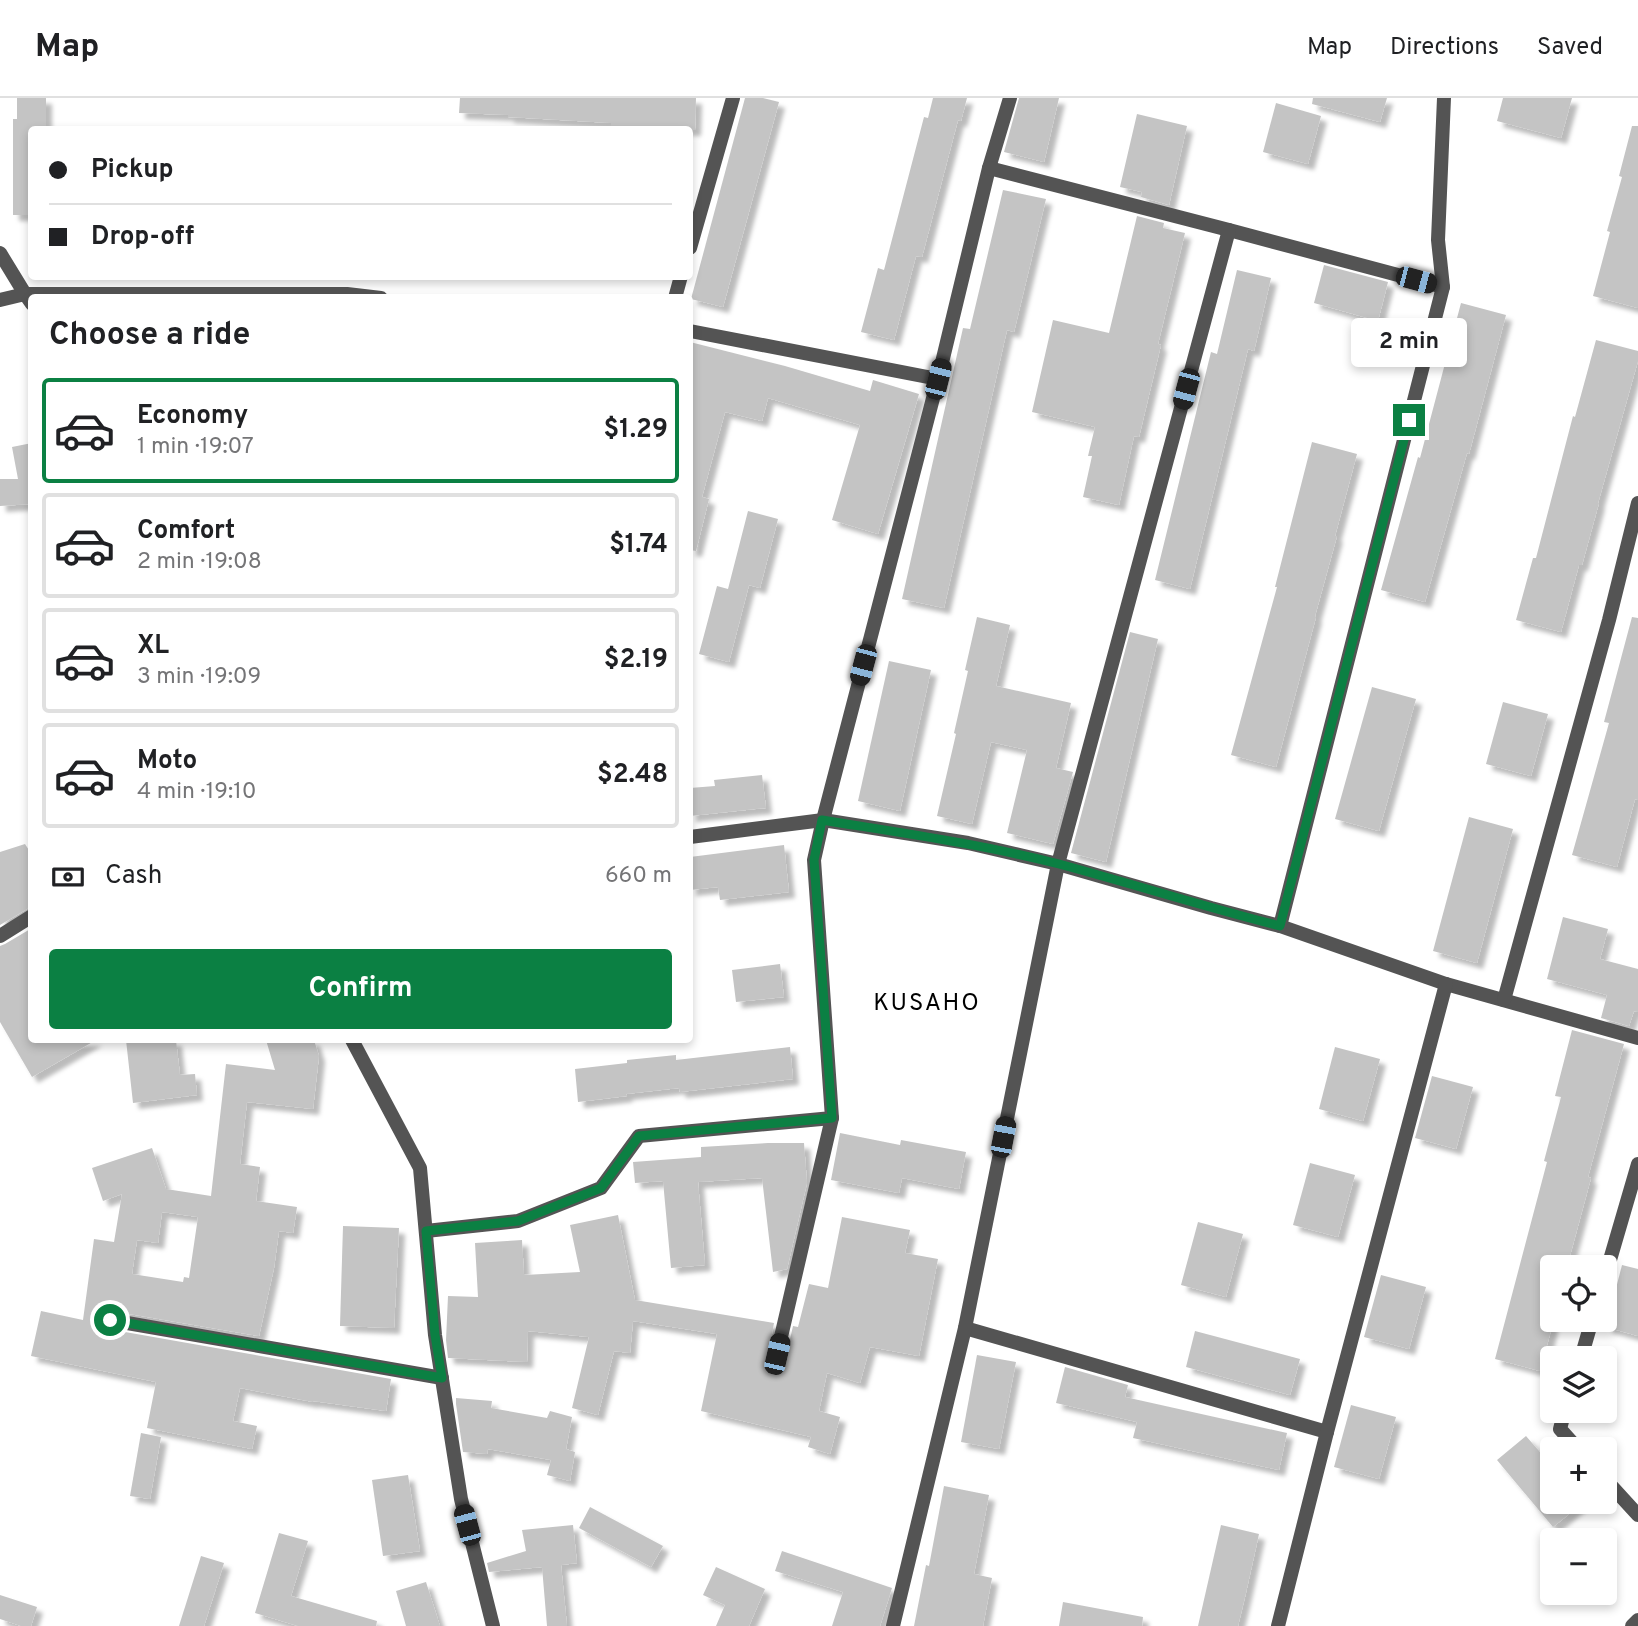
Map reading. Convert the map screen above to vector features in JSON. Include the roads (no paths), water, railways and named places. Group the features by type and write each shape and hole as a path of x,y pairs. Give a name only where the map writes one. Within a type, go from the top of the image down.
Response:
{"street":[{"path":"693,238 733,98"},
{"path":"777,1354 832,1118 814,860 822,820 938,379 989,168 1010,98"},
{"path":"1280,926 1443,287 1438,240 1444,98"},
{"path":"989,168 1443,287"},
{"path":"893,1626 965,1328 1058,864 1229,230"},
{"path":"0,253 28,299 0,300"},
{"path":"693,332 938,379"},
{"path":"1504,1000 1609,620 1638,503"},
{"path":"693,837 822,820 968,843 1058,864 1280,926 1446,984 1638,1038"},
{"path":"0,936 28,918"},
{"path":"1279,1626 1327,1432 1446,984"},
{"path":"354,1043 420,1168 435,1335 461,1499 493,1626"},
{"path":"426,1231 518,1221 601,1188 639,1136 832,1118"},
{"path":"1611,1255 1638,1164"},
{"path":"110,1320 442,1378"},
{"path":"965,1328 1327,1432"},
{"path":"1617,1492 1638,1515"},
{"path":"1632,1626 1638,1620"}],"district":[{"name":"KUSAHO","path":"927,1004"}]}
